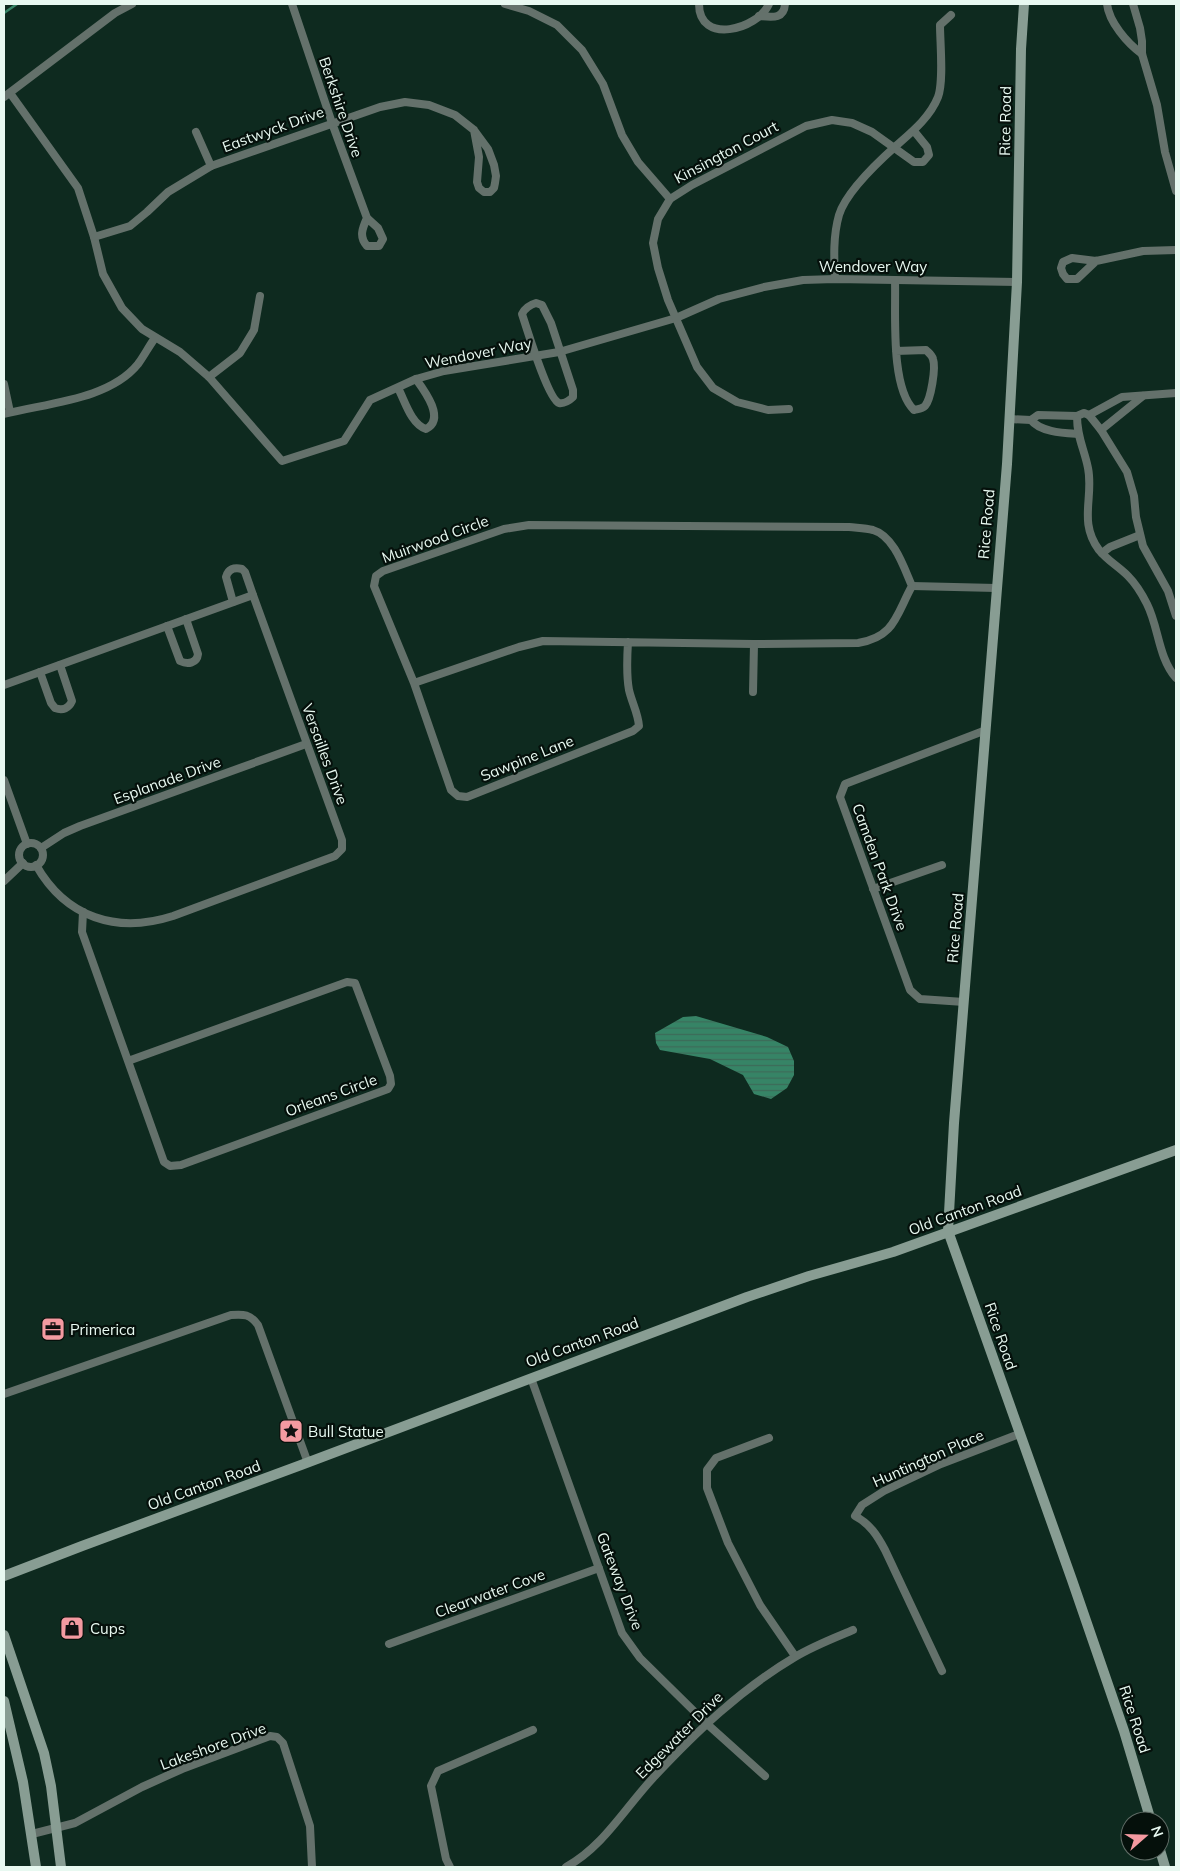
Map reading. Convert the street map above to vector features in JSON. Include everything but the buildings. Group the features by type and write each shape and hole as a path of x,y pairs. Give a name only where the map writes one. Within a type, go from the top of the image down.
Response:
{"street":[{"path":"7,95 115,13 132,4"},
{"name":"Berkshire Drive","path":"292,4 332,123 367,218"},
{"path":"505,4 529,11 557,25 582,50 603,84 622,135 634,155 670,199"},
{"path":"699,4 703,19 711,26 720,30 743,27 759,16 769,4"},
{"path":"759,16 775,18 784,10 785,4"},
{"name":"Rice Road","path":"1024,4 1021,49 1017,282 1009,419 954,1123 948,1232 1112,1696 1148,1811"},
{"path":"1107,4 1109,13 1124,36 1142,54"},
{"path":"1133,4 1141,34 1142,54 1157,105 1165,152 1176,191"},
{"path":"835,279 834,250 839,214 856,186 894,147 914,131 930,112 939,95 940,25 951,15"},
{"name":"Wendover Way","path":"7,95 78,188 94,237 103,274 122,308 142,329 180,352 209,377 282,461 344,442 370,400 416,379 444,371 560,352 676,318 719,299 764,287 803,280 835,279 1017,282"},
{"name":"Eastwyck Drive","path":"94,237 130,226 168,192 211,166 380,106 405,102 429,105 455,115 474,130 488,149 494,164 495,183 494,188 490,192 484,192 479,188 477,182 479,157 474,130"},
{"name":"Kinsington Court","path":"789,409 768,410 737,402 713,388 696,367 668,300 658,268 653,243 658,219 670,199 692,185 806,126 832,120 852,123 872,132 914,162 923,162 929,155 927,147 914,131"},
{"path":"196,132 211,166"},
{"path":"1096,261 1143,251 1176,250"},
{"path":"895,280 896,351 900,386 908,404 914,410 920,409 926,405 929,399 935,366 932,357 926,350 896,351"},
{"path":"209,377 240,352 254,330 260,296"},
{"path":"530,304 542,305 551,323 560,352 573,390 573,397 564,403 559,403 553,398 536,356 522,314 530,304"},
{"path":"4,384 7,413 99,391 119,381 138,365 155,338"},
{"path":"398,388 414,420 421,428 430,428 434,414 431,402 416,379"},
{"path":"1089,415 1122,397 1176,392"},
{"path":"1101,430 1143,396"},
{"path":"1009,419 1031,420 1038,415 1078,416 1084,413 1089,415 1101,430 1127,472 1134,496 1140,535 1149,559 1168,592 1176,616"},
{"path":"1078,416 1078,434 1088,468 1090,483 1087,508 1089,528 1093,539 1102,553 1127,575 1142,594 1153,618 1166,664 1176,678"},
{"path":"1031,420 1036,426 1063,433 1078,434"},
{"name":"Muirwood Circle","path":"414,683 374,586 376,576 383,571 504,529 539,525 849,527 875,530 888,540 895,550 912,586"},
{"path":"1102,553 1110,547 1140,535"},
{"name":"Versailles Drive","path":"36,865 54,890 64,900 83,912 110,922 147,923 173,916 335,856 342,849 342,840 245,572 242,569 233,569 227,573 226,577 233,602"},
{"path":"414,683 518,647 543,641 754,644 858,643 873,641 884,634 892,625 912,586 996,588"},
{"path":"4,685 253,595"},
{"path":"167,626 180,661 184,664 193,662 198,654 186,619"},
{"name":"Sawpine Lane","path":"414,683 450,790 458,796 467,797 633,731 638,726 638,715 630,693 627,673 628,642"},
{"path":"754,644 754,692"},
{"path":"40,672 51,703 55,708 64,709 72,701 60,665"},
{"name":"Camden Park Drive","path":"964,1002 920,999 910,990 840,797 845,784 986,730"},
{"name":"Esplanade Drive","path":"40,848 64,833 80,826 306,744"},
{"path":"4,780 27,844"},
{"path":"27,844 36,844 40,848 42,858 36,865 29,866 23,863 20,858 20,851 27,844"},
{"path":"4,881 23,863"},
{"path":"873,889 942,865"},
{"name":"Orleans Circle","path":"83,912 82,932 164,1162 170,1166 181,1165 388,1089 391,1084 390,1076 356,983 347,982 128,1061"},
{"name":"Old Canton Road","path":"4,1576 756,1294 893,1252 1176,1150"},
{"path":"4,1394 231,1315 243,1314 251,1316 258,1325 308,1463"},
{"name":"Gateway Drive","path":"531,1378 622,1633 640,1658 706,1723 765,1776"},
{"name":"Huntington Place","path":"942,1671 885,1550 870,1526 855,1516 862,1504 884,1491 941,1464 1019,1434"},
{"path":"769,1438 716,1458 707,1470 707,1488 728,1543 756,1596 795,1656"},
{"name":"Clearwater Cove","path":"389,1644 599,1568"},
{"name":"Edgewater Drive","path":"566,1867 578,1861 600,1841 652,1779 706,1723 744,1692 795,1656 853,1630"},
{"path":"4,1635 44,1753 57,1828 60,1867"},
{"path":"4,1701 24,1782 36,1867"},
{"path":"450,1867 446,1859 431,1786 438,1771 534,1730"},
{"name":"Lakeshore Drive","path":"32,1834 75,1823 142,1787 182,1769 270,1736 277,1737 284,1743 310,1826 312,1867"}],"shaded area":[{"path":"696,1016 767,1037 788,1047 794,1061 794,1075 787,1088 771,1099 754,1094 743,1075 710,1059 660,1050 656,1043 655,1033 683,1017"}],"waterway":[{"path":"4,13 17,4"}],"place":[{"name":"Primerica","path":"53,1329"},
{"name":"Bull Statue","path":"291,1431"},
{"name":"Cups","path":"72,1628"}]}
